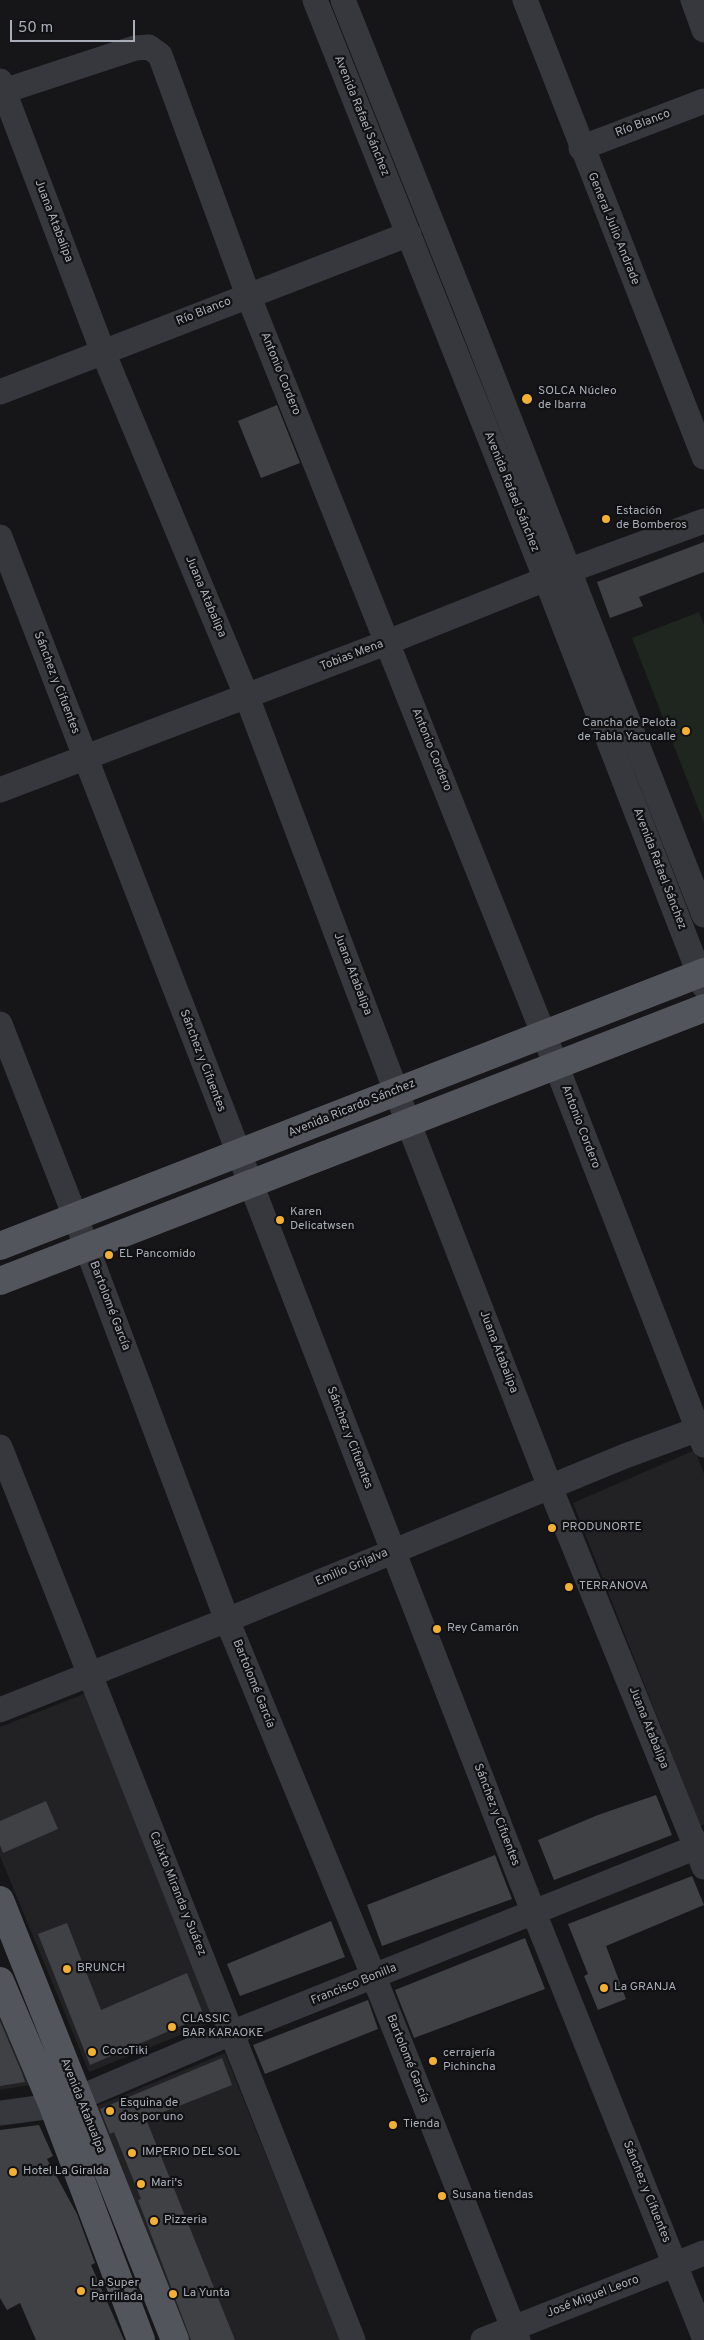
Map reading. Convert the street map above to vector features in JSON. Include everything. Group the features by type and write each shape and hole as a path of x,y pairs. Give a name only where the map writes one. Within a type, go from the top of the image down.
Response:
{"main road":[{"name":"Avenida Ricardo Sánchez","path":"0,1246 396,1091 702,977"},
{"path":"0,1280 704,1008"},
{"name":"Avenida Atahualpa","path":"0,1900 175,2340"},
{"path":"1,1987 53,2106 141,2340"}],"street":[{"name":"Avenida Rafael Sánchez","path":"315,0 546,579 702,977"},
{"name":"Avenida Rafael Sánchez","path":"342,0 467,311 704,916"},
{"name":"General Julio Andrade","path":"525,0 581,148 704,457"},
{"path":"693,0 704,30"},
{"name":"Antonio Cordero","path":"2,86 135,48 150,47 160,55 248,295 388,642 702,1434"},
{"name":"Juana Atabalipa","path":"2,86 103,352 247,697 396,1091 550,1487 701,1852"},
{"name":"Río Blanco","path":"581,148 704,101"},
{"name":"Río Blanco","path":"0,392 409,234"},
{"path":"441,319 467,311"},
{"name":"Tobias Mena","path":"0,790 247,697 546,579 570,572 704,521"},
{"name":"Sánchez y Cifuentes","path":"0,537 238,1154 251,1182 392,1551 704,2337"},
{"name":"Bartolomé García","path":"0,1024 75,1216 227,1620 374,1977 516,2334"},
{"name":"Emilio Grijalva","path":"0,1710 227,1620 625,1456 702,1434"},
{"name":"Calixto Miranda y Suárez","path":"0,1447 353,2340"},
{"name":"Francisco Bonilla","path":"0,2113 53,2106 79,2098 232,2032 534,1912 701,1852"},
{"name":"José Miguel Leoro","path":"483,2340 516,2334 704,2253"}],"shaded area":[{"name":"Cancha de Pelota de Tabla Yacucalle","path":"699,612 704,625 704,823 632,638"},
{"path":"695,1450 704,1474 704,1824 700,1826 573,1503"},
{"path":"84,1694 215,2021 89,2072 0,1856 0,1727"},
{"path":"0,2008 30,2085 0,2090"},
{"path":"225,2053 340,2340 185,2340 95,2107"}],"building":[{"path":"277,405 300,463 261,478 238,421"},
{"path":"704,542 704,572 639,597 643,606 610,618 597,582"},
{"path":"656,1795 672,1835 554,1880 538,1840 598,1815"},
{"path":"46,1801 58,1829 3,1853 0,1845 0,1821"},
{"path":"495,1855 512,1899 382,1946 367,1905"},
{"path":"692,1876 704,1905 606,1946 626,1999 598,2010 584,1976 588,1974 568,1924"},
{"path":"331,1921 345,1957 240,1996 227,1964"},
{"path":"67,1923 101,2010 187,1973 204,2016 90,2065 38,1934"},
{"path":"525,1938 545,1989 414,2038 395,1990"},
{"path":"368,2000 378,2029 265,2074 253,2045"},
{"path":"0,2021 22,2073 25,2082 0,2086"},
{"path":"222,2058 232,2085 146,2119 235,2340 191,2340 138,2200 141,2199 114,2132 110,2134 100,2109"},
{"path":"39,2125 53,2156 47,2159 77,2214 95,2263 91,2265 124,2340 36,2340 20,2303 7,2310 0,2298 0,2130"}],"place":[{"name":"SOLCA Núcleo de Ibarra","path":"527,399"},
{"name":"Estación de Bomberos","path":"606,519"},
{"name":"Cancha de Pelota de Tabla Yacucalle","path":"686,731"},
{"name":"Karen Delicatwsen","path":"280,1220"},
{"name":"EL Pancomido","path":"109,1255"},
{"name":"PRODUNORTE","path":"552,1528"},
{"name":"TERRANOVA","path":"569,1587"},
{"name":"Rey Camarón","path":"437,1629"},
{"name":"BRUNCH","path":"67,1969"},
{"name":"La GRANJA","path":"604,1988"},
{"name":"CLASSIC BAR KARAOKE","path":"172,2027"},
{"name":"CocoTiki","path":"92,2052"},
{"name":"cerrajería Pichincha","path":"433,2061"},
{"name":"Esquina de dos por uno","path":"110,2111"},
{"name":"Tienda","path":"393,2125"},
{"name":"IMPERIO DEL SOL","path":"132,2153"},
{"name":"Hotel La Giralda","path":"13,2172"},
{"name":"Mari's","path":"141,2184"},
{"name":"Susana tiendas","path":"442,2196"},
{"name":"Pizzeria","path":"154,2221"},
{"name":"La Super Parrillada","path":"81,2291"},
{"name":"La Yunta","path":"173,2294"}]}
